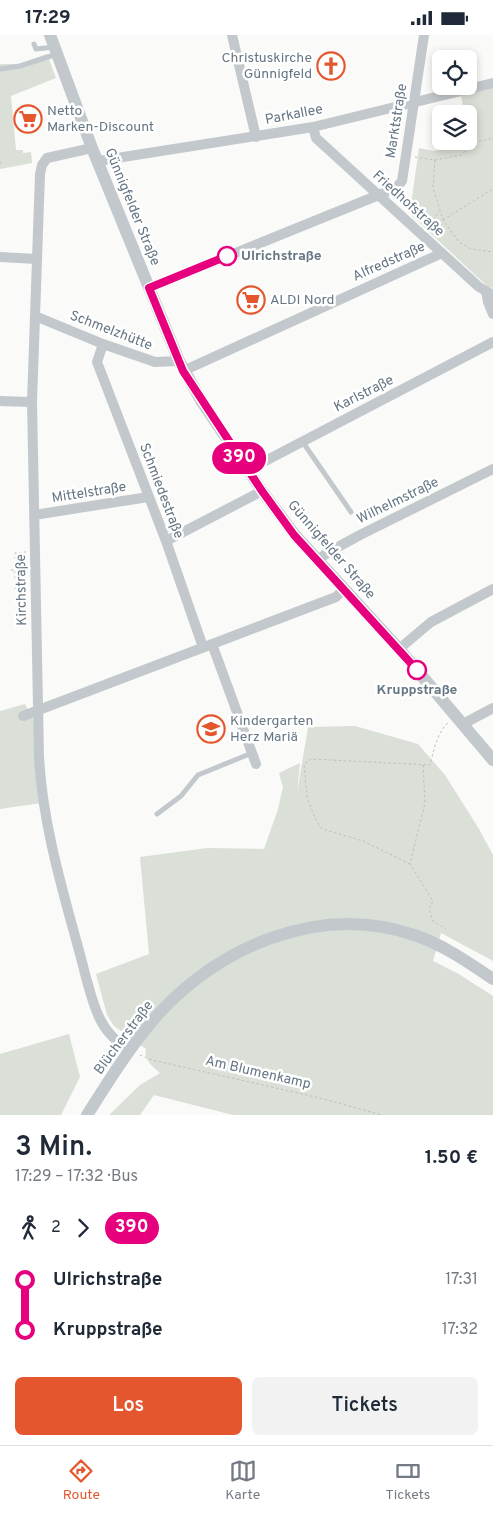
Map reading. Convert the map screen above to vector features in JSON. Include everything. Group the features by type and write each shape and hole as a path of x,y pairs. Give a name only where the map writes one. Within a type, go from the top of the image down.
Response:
{"street":[{"path":"232,35 256,137"},
{"name":"Marktstraße","path":"377,195 396,188 402,181 424,35"},
{"name":"Günnigfelder Straße","path":"54,45 92,149 181,366 262,491 294,535 399,649 491,755"},
{"name":"Parkallee","path":"98,161 313,127 493,83"},
{"name":"Friedhofstraße","path":"313,127 316,138 479,287 490,293"},
{"name":"Kirchstraße","path":"92,149 47,158 42,165 32,401 37,710 40,779 53,848 70,919 98,1016 113,1038 129,1051"},
{"path":"149,288 377,195"},
{"name":"Alfredstraße","path":"181,366 442,253"},
{"path":"0,257 37,259"},
{"path":"490,293 488,302 493,314"},
{"name":"Schmelzhütte","path":"35,316 102,344 155,363 181,366"},
{"name":"Karlstraße","path":"248,470 493,342"},
{"name":"Schmiedestraße","path":"102,344 97,362 148,497 256,764"},
{"path":"0,401 32,401"},
{"name":"Wilhelmstraße","path":"318,561 327,553 360,535 493,469"},
{"path":"166,541 262,491"},
{"name":"Mittelstraße","path":"34,515 148,497"},
{"path":"23,716 336,597 344,589"},
{"path":"399,649 431,623 493,589"},
{"path":"460,720 493,708"},
{"name":"Blücherstraße","path":"87,1115 129,1051 155,1017 175,997 218,964 264,941 288,932 334,923 385,927 414,935 438,945 493,979"}],"lane":[{"path":"34,44 36,49 54,45"},
{"path":"0,69 20,66 54,45"},
{"path":"302,441 351,512"},
{"path":"157,814 181,796 198,775 252,753"}],"path":[{"path":"406,155 435,160 461,155 473,143 493,138"},
{"path":"0,164 2,160"},
{"path":"435,160 433,188 443,220 459,242 471,249 493,252"},
{"path":"443,220 493,189"},
{"path":"424,237 439,210"},
{"path":"15,589 15,553 25,552"},
{"path":"446,929 433,921 429,909 433,901 410,864 363,841 322,829 315,818 307,797 304,764 311,759 430,765 433,751 444,726 460,720"},
{"path":"410,864 425,803 423,765"},
{"name":"Am Blumenkamp","path":"129,1051 152,1059 320,1098 382,1115"}],"shaded area":[{"path":"47,54 56,78 11,96 16,150 23,150 23,153 31,152 32,163 0,169 0,64 19,64"},
{"path":"493,88 493,288 488,287 413,217 410,212 419,148 434,151 477,150 477,105 463,105 461,96 477,95 477,92"},
{"path":"25,704 34,721 42,803 0,809 0,711"},
{"path":"355,726 418,744 445,775 493,855 493,961 441,933 433,961 457,973 493,996 493,1115 233,1115 154,1095 140,1115 109,1115 140,1085 160,1073 147,1059 146,1049 114,1026 107,1015 96,974 149,954 140,857 207,848 264,849 278,809 283,787 279,773 300,763 297,793 308,727"},
{"path":"69,1034 80,1077 61,1115 0,1115 0,1054"}],"bus line":[{"name":"390","path":"227,256 149,288 183,371 255,481 294,535 417,670"}],"place":[{"name":"Christuskirche Günnigfeld","path":"331,66"},
{"name":"Netto Marken-Discount","path":"28,119"},
{"name":"Ulrichstraße","path":"227,256"},
{"name":"ALDI Nord","path":"251,300"},
{"name":"Kruppstraße","path":"417,670"},
{"name":"Kindergarten Herz Mariä","path":"211,729"}]}
